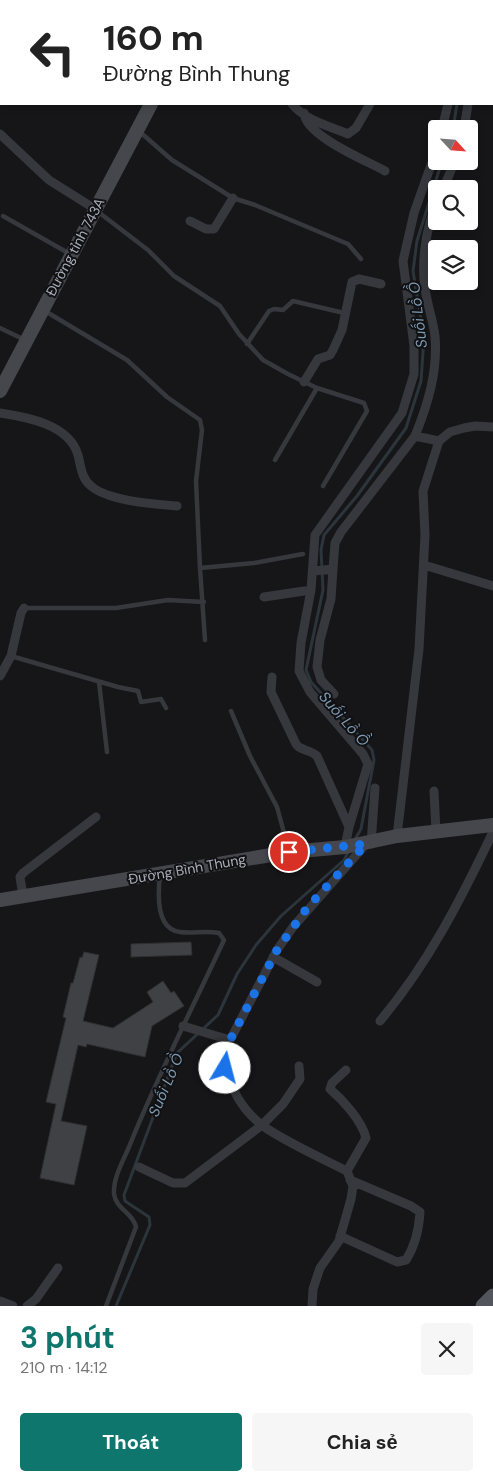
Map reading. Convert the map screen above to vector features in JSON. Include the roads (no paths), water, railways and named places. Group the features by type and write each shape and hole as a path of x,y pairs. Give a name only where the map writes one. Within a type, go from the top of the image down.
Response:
{"main road":[{"path":"483,1306 493,1296"}],"street":[{"name":"Đường tỉnh 743A","path":"0,391 150,105"},
{"path":"293,105 304,113 348,134"},
{"path":"346,150 348,134 356,128 369,105"},
{"path":"444,120 448,105"},
{"path":"465,120 468,105"},
{"path":"304,113 306,123 318,134 385,171"},
{"path":"0,134 49,180 95,209"},
{"path":"348,828 368,764 363,754 310,692 299,671 301,643 314,571 315,535 402,413 414,374 414,346 403,261 414,213 429,170"},
{"path":"190,221 206,229 214,229 233,198"},
{"path":"334,694 321,680 317,667 320,640 331,599 334,544 341,532 415,436 427,407 435,366 435,336 424,287 424,264 429,230"},
{"path":"304,382 318,359 330,355 334,350 342,330 344,313 352,282 359,279 381,284"},
{"path":"0,414 33,419 54,428 68,440 78,453 84,478 97,491 144,502 177,506"},
{"path":"397,836 418,649 424,565 423,491 439,441 450,432 464,428 475,426 493,427"},
{"path":"415,436 439,441"},
{"path":"424,565 493,586"},
{"path":"314,571 332,570"},
{"path":"264,597 311,590"},
{"path":"0,676 11,656 20,613 24,608"},
{"path":"272,677 271,692 296,744 301,748 312,750 317,756 348,828 359,845"},
{"path":"340,1236 398,1262 406,1260 412,1251 420,1225 420,1212 349,1175 262,1125 242,1103 230,1082 225,1068 224,1056 230,1040 273,957 307,908 359,845 375,788"},
{"path":"434,791 436,832"},
{"path":"24,896 20,877 23,873 96,817"},
{"name":"Đường Bình Thung","path":"0,900 289,852 359,845 397,836 493,825"},
{"path":"380,1021 409,986 443,931 493,832"},
{"path":"273,957 317,982"},
{"path":"188,1028 230,1040"},
{"path":"139,1167 173,1183 185,1183 262,1125 283,1104 300,1079 299,1066"},
{"path":"312,1306 314,1288 320,1268 340,1236 353,1186 349,1175 366,1138 364,1131 339,1096 330,1089 332,1083 346,1070"},
{"path":"27,1306 36,1299 58,1268"},
{"path":"0,1301 13,1306"}],"lane":[{"path":"137,129 172,160 233,198 256,205 348,244 362,259"},
{"path":"95,209 143,245 174,276 220,306 247,344 263,360 317,388 364,403 367,407 323,486"},
{"path":"3,216 71,255"},
{"path":"247,344 269,311 274,309 283,310 293,302 344,313"},
{"path":"42,310 127,360 167,397 200,420 202,437 198,451 196,481 205,640"},
{"path":"0,328 26,341"},
{"path":"275,460 317,388"},
{"path":"200,568 254,563 302,554"},
{"path":"24,608 116,608 168,600 204,602"},
{"path":"11,656 99,682 138,691 141,702 160,699 166,708"},
{"path":"99,682 107,752"},
{"path":"231,711 250,756 277,807 289,852"},
{"path":"106,1306 136,1227 134,1219 116,1201 114,1192 117,1176 140,1120 188,1028 224,940 219,932 210,930 178,933 168,926 162,917 157,897 161,874"}],"waterway":[{"name":"Suối Lồ Ồ","path":"454,120 457,105"},
{"name":"Suối Lồ Ồ","path":"354,841 361,829 374,760 372,750 311,682 306,670 323,590 321,550 324,535 357,496 406,428 421,381 424,338 413,271 417,241 439,170"},
{"name":"Suối Lồ Ồ","path":"116,1306 150,1225 149,1217 125,1201 124,1195 177,1053 218,1015 237,974 256,945 281,916 344,860 349,851"}]}
